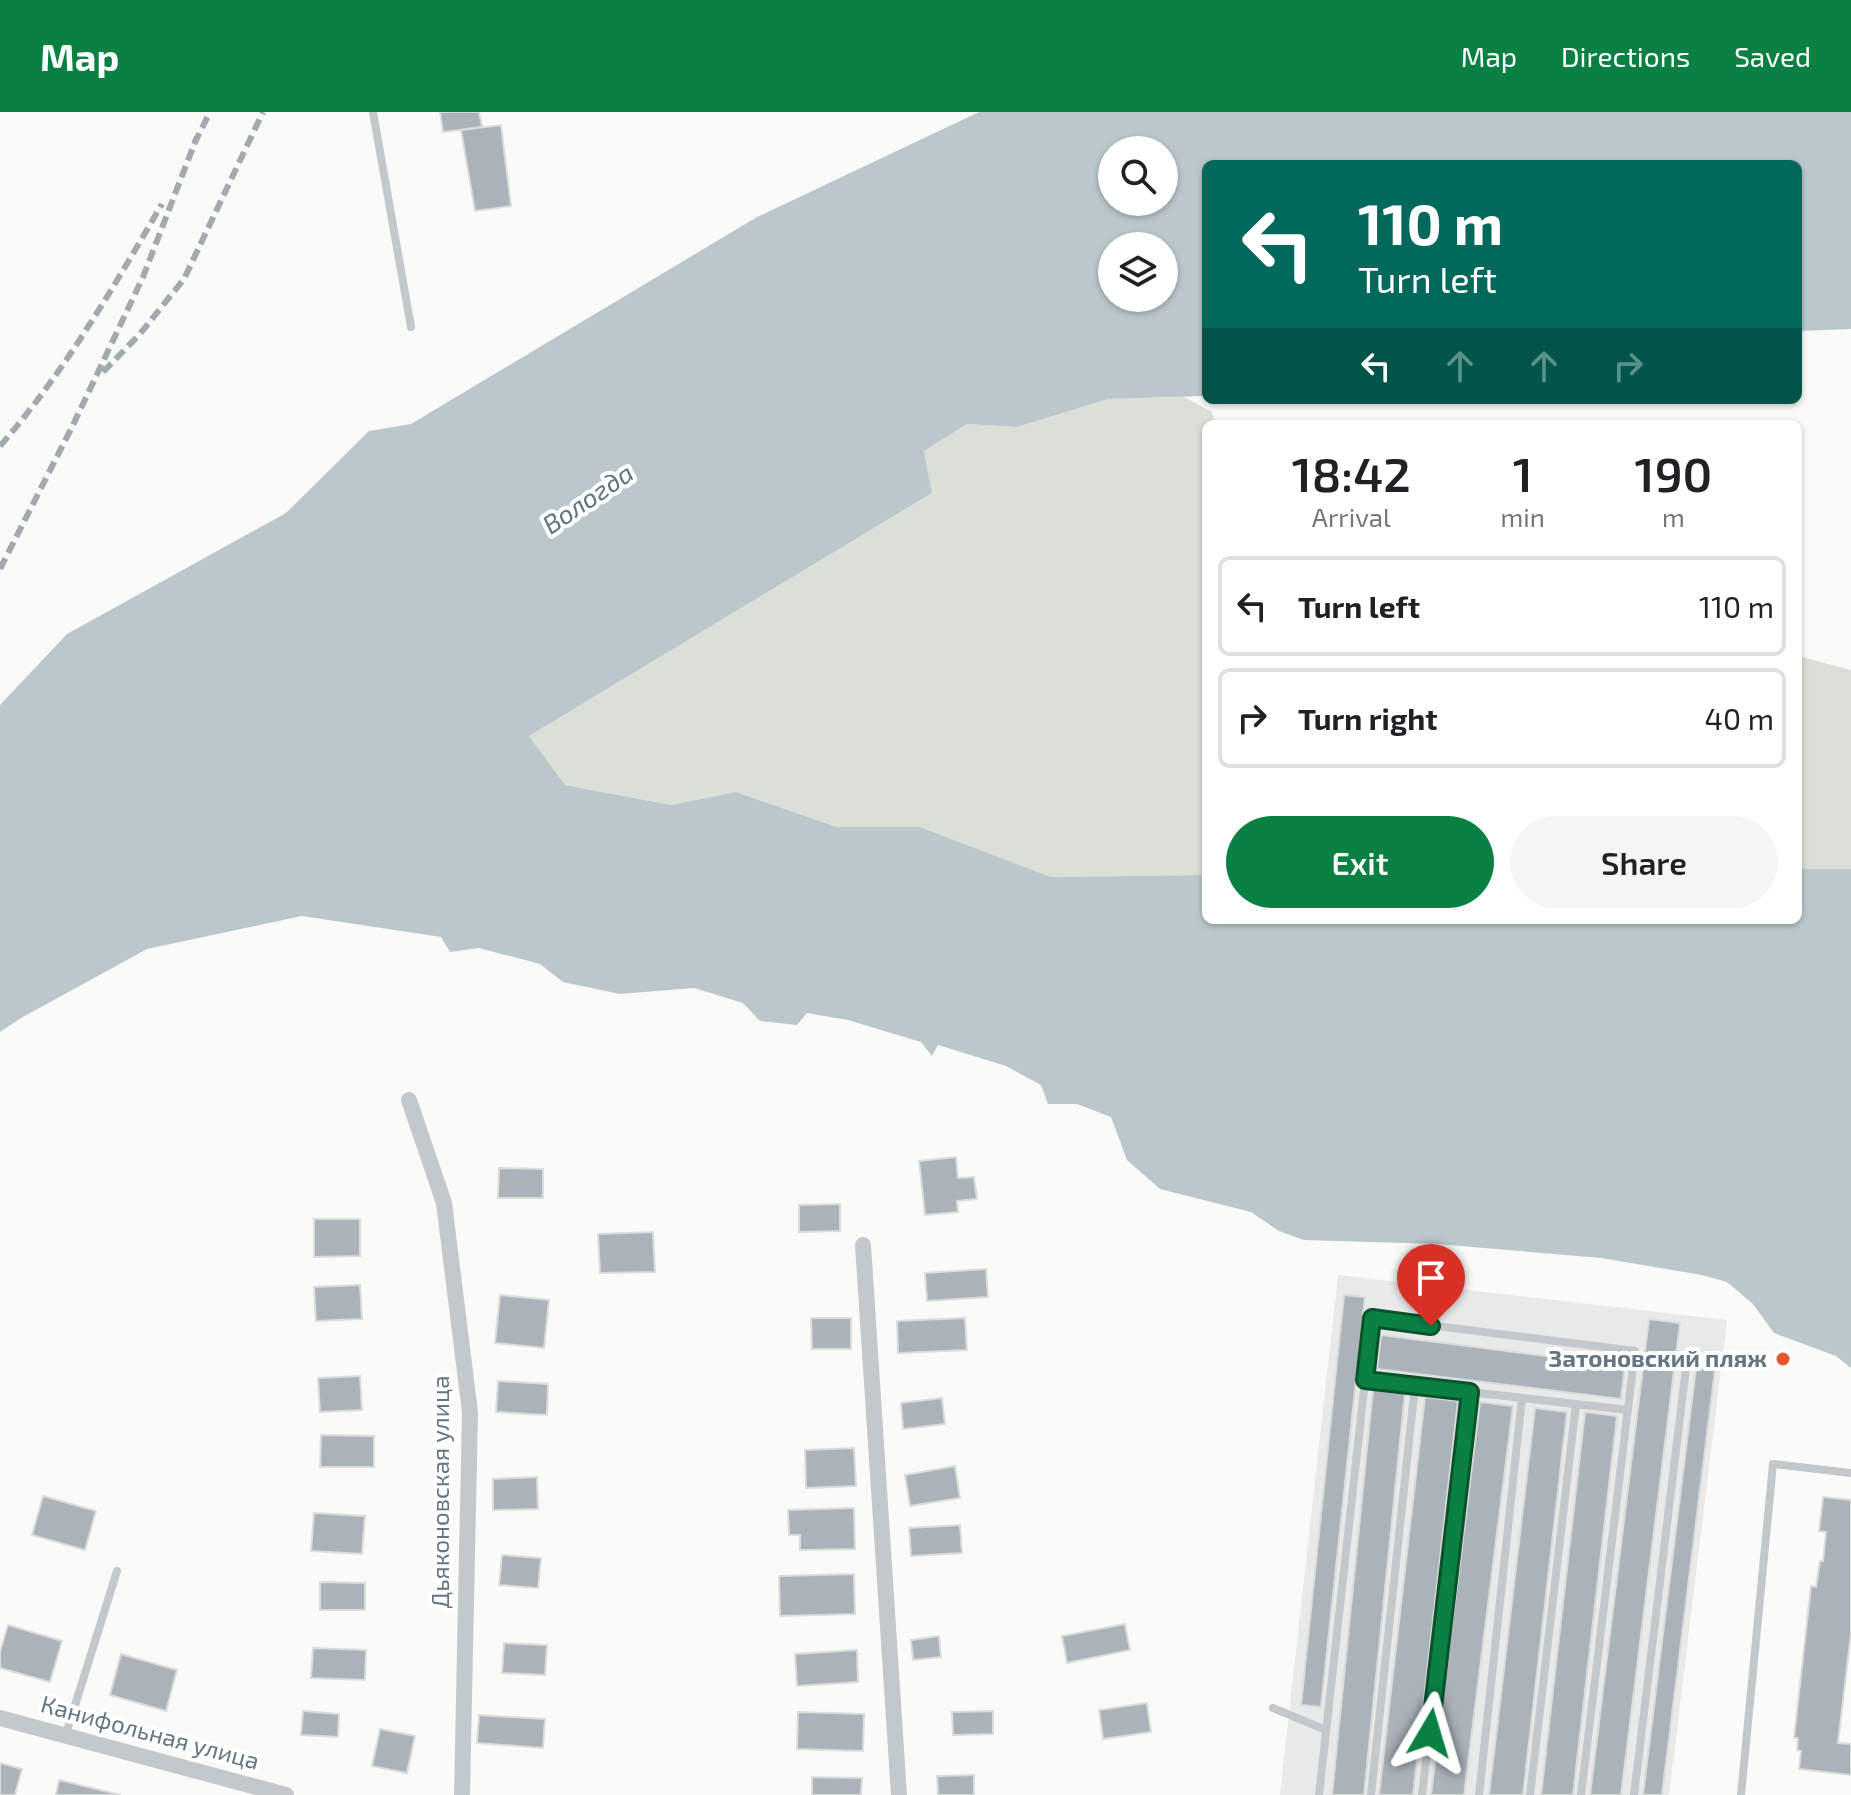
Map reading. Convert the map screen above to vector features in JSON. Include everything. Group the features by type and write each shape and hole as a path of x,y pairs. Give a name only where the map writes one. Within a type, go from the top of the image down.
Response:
{"street":[{"name":"Дьяконовская улица","path":"409,1100 444,1203 470,1412 462,1795"},
{"path":"863,1245 899,1795"},
{"name":"Канифольная улица","path":"0,1718 286,1795"}],"lane":[{"path":"373,112 411,327"},
{"path":"1319,1795 1372,1318 1635,1351 1581,1795"},
{"path":"1634,1795 1686,1368"},
{"path":"1365,1380 1628,1410"},
{"path":"1371,1795 1415,1386"},
{"path":"1422,1795 1470,1392"},
{"path":"1479,1795 1522,1398"},
{"path":"1530,1795 1576,1404"},
{"path":"1741,1795 1773,1464 1851,1473"},
{"path":"66,1734 117,1571"},
{"path":"1273,1708 1326,1730"}],"shaded area":[{"path":"1184,397 1212,412 1214,420 1202,420 1202,875 1051,877 920,827 838,827 736,792 671,805 565,785 529,736 932,493 924,451 967,424 1017,427 1108,399"},
{"path":"1802,657 1851,670 1851,869 1802,869"},
{"path":"1338,1275 1727,1320 1669,1795 1280,1795"}],"water":[{"name":"Вологда","path":"979,112 1851,112 1851,329 1802,331 1802,160 1202,160 1202,396 1108,399 1017,427 967,424 924,451 932,493 529,736 565,785 671,805 736,792 837,827 920,827 1051,877 1202,875 1202,924 1802,924 1802,869 1851,869 1851,1368 1836,1356 1774,1333 1753,1304 1727,1282 1601,1258 1438,1244 1304,1240 1279,1231 1251,1212 1160,1189 1127,1160 1111,1117 1077,1104 1048,1104 1041,1085 1006,1066 938,1045 932,1056 921,1042 848,1020 807,1013 797,1025 760,1021 743,1003 694,988 620,994 563,982 540,964 479,948 450,952 441,937 302,916 147,949 0,1032 0,705 67,634 286,513 369,431 411,424 757,217"}],"building":[{"path":"440,112 479,112 482,127 443,132"},
{"path":"501,125 511,206 475,211 461,130"},
{"path":"956,1157 958,1178 974,1177 977,1199 957,1201 958,1212 925,1215 919,1161"},
{"path":"499,1168 543,1169 543,1198 498,1198"},
{"path":"840,1204 840,1231 799,1232 799,1205"},
{"path":"314,1219 360,1219 360,1256 314,1257"},
{"path":"653,1232 655,1272 600,1273 598,1234"},
{"path":"986,1269 988,1297 927,1301 925,1273"},
{"path":"360,1285 362,1319 316,1321 314,1287"},
{"path":"500,1295 549,1300 544,1348 495,1343"},
{"path":"1344,1295 1365,1297 1321,1707 1301,1705"},
{"path":"811,1318 851,1318 851,1349 812,1349"},
{"path":"965,1318 967,1350 898,1353 897,1321"},
{"path":"1649,1319 1680,1323 1621,1795 1590,1795"},
{"path":"1381,1335 1625,1366 1621,1399 1377,1369"},
{"path":"1697,1360 1716,1362 1662,1795 1643,1795"},
{"path":"360,1376 362,1410 320,1412 318,1378"},
{"path":"498,1381 548,1384 547,1415 496,1412"},
{"path":"1373,1389 1405,1393 1364,1795 1332,1795"},
{"path":"1425,1397 1458,1401 1413,1795 1379,1795"},
{"path":"942,1398 945,1424 903,1429 901,1403"},
{"path":"1480,1402 1513,1406 1464,1795 1431,1795"},
{"path":"1535,1408 1567,1412 1523,1795 1489,1795"},
{"path":"1585,1412 1617,1416 1573,1795 1541,1795"},
{"path":"321,1435 374,1436 374,1467 320,1467"},
{"path":"854,1448 856,1486 806,1488 805,1450"},
{"path":"955,1466 960,1498 910,1506 905,1475"},
{"path":"537,1477 538,1509 493,1510 493,1479"},
{"path":"43,1496 96,1511 85,1550 32,1535"},
{"path":"1823,1497 1851,1500 1851,1633 1838,1743 1851,1744 1851,1775 1799,1769 1801,1751 1797,1750 1798,1738 1794,1738 1811,1586 1816,1587 1820,1561 1823,1561 1826,1532 1819,1531"},
{"path":"854,1508 855,1549 800,1550 800,1535 789,1535 788,1510"},
{"path":"314,1513 365,1516 362,1554 311,1551"},
{"path":"960,1525 962,1553 911,1556 909,1528"},
{"path":"502,1555 541,1558 538,1588 499,1585"},
{"path":"854,1574 855,1614 780,1616 779,1576"},
{"path":"320,1582 365,1583 365,1610 320,1610"},
{"path":"1125,1624 1130,1650 1067,1663 1062,1636"},
{"path":"8,1625 62,1641 50,1682 0,1668 0,1652"},
{"path":"939,1636 941,1657 913,1660 911,1640"},
{"path":"504,1643 547,1645 545,1675 502,1673"},
{"path":"313,1648 366,1650 365,1680 311,1678"},
{"path":"857,1650 858,1682 797,1686 795,1654"},
{"path":"121,1654 177,1670 166,1711 110,1695"},
{"path":"1147,1703 1151,1732 1103,1739 1099,1710"},
{"path":"303,1711 339,1714 338,1737 301,1735"},
{"path":"993,1711 993,1734 953,1735 952,1712"},
{"path":"798,1712 864,1714 863,1751 797,1749"},
{"path":"479,1715 545,1719 543,1748 477,1743"},
{"path":"380,1729 415,1736 407,1773 372,1766"},
{"path":"0,1763 22,1769 15,1795 0,1795"},
{"path":"974,1775 974,1795 938,1795 937,1776"},
{"path":"812,1777 862,1778 861,1795 812,1795"},
{"path":"59,1780 121,1795 56,1795"}],"railway":[{"path":"194,144 210,112"},
{"path":"103,372 139,335 184,279 263,112"},
{"path":"0,569 143,277 197,137"},
{"path":"0,446 66,359 162,204"}],"place":[{"name":"Затоновский пляж","path":"1783,1359"}],"route":[{"path":"1430,1733 1470,1392 1365,1380 1372,1318 1431,1326"}]}
